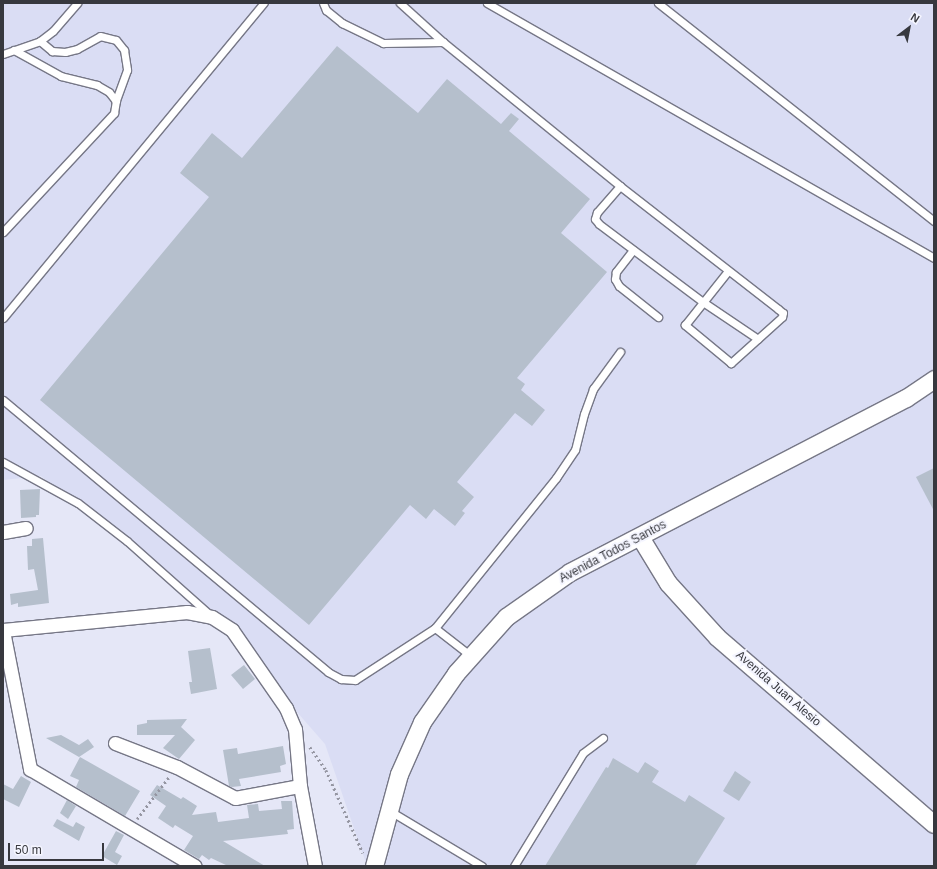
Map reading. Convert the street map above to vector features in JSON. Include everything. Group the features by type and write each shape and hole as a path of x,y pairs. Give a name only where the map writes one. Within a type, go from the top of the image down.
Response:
{"street":[{"name":"Avenida Todos Santos","path":"370,863 389,810 399,774 422,722 456,673 506,617 570,572 906,398 934,379"},
{"path":"3,532 26,528"},
{"name":"Avenida Juan Alesio","path":"640,537 668,583 716,637 934,824"},
{"path":"196,866 30,769 3,631 187,612 212,616 232,630 286,708 295,730 300,786 315,866"},
{"path":"115,743 177,767 235,798 300,786"}],"lane":[{"path":"3,54 40,41 53,31 77,3"},
{"path":"3,318 264,3"},
{"path":"323,3 326,10 342,23 383,43 443,42"},
{"path":"400,3 443,42 620,186 782,313 782,317 734,362 728,362 685,325 728,271"},
{"path":"487,3 934,258"},
{"path":"658,3 934,221"},
{"path":"3,232 114,113 116,101 127,70 124,50 116,40 100,36 77,49 65,52 52,51 40,41"},
{"path":"14,50 61,76 97,85 109,92 116,101"},
{"path":"620,186 597,212 595,219 633,250 703,302 758,339"},
{"path":"633,250 616,272 615,279 619,286 658,317"},
{"path":"3,400 322,666 341,679 355,680 435,628 556,478 575,450 584,414 593,389 620,352"},
{"path":"3,462 78,503 127,541 212,616"},
{"path":"435,628 471,656"},
{"path":"514,866 583,753 603,738"},
{"path":"389,810 482,866"}],"path":[{"path":"295,730 313,750 326,770 370,863"},
{"path":"130,828 177,767"}],"shaded area":[{"path":"3,3 934,3 934,866 367,866 325,744 218,622 41,476 3,480"}],"building":[{"path":"337,46 418,113 447,79 501,124 511,113 519,119 509,131 590,199 561,233 607,272 517,378 525,384 521,390 545,410 532,426 515,413 457,482 474,497 462,511 465,513 455,526 434,509 426,519 410,505 309,625 40,400 209,197 180,173 212,133 242,158"},
{"path":"934,468 934,511 916,477"},
{"path":"40,489 39,515 36,515 36,517 21,518 20,490"},
{"path":"43,538 49,603 18,607 18,603 11,605 10,594 38,590 34,569 28,570 27,546 32,546 32,539"},
{"path":"210,648 217,689 191,694 189,682 192,682 188,651"},
{"path":"244,665 255,679 243,689 231,675"},
{"path":"187,719 181,727 195,740 179,759 163,748 175,735 137,735 137,725 147,723 147,720"},
{"path":"61,735 79,745 88,739 94,747 79,757 46,738"},
{"path":"283,746 286,764 280,766 281,772 239,779 241,786 229,786 223,750 237,748 238,754"},
{"path":"80,757 140,791 125,816 76,787 79,780 70,776"},
{"path":"613,758 638,773 645,762 659,771 652,782 685,802 689,795 725,818 695,866 545,866"},
{"path":"735,771 751,782 739,801 723,791"},
{"path":"21,776 31,782 19,807 3,799 3,784 13,789"},
{"path":"157,785 181,799 183,797 197,806 192,815 216,812 218,822 249,818 247,805 258,804 259,811 282,809 281,801 292,801 294,829 287,830 288,834 223,841 265,866 228,866 211,858 209,860 202,855 199,859 184,850 193,836 175,825 173,828 158,818 166,806 150,795"},
{"path":"67,800 76,806 68,819 60,813"},
{"path":"57,819 73,827 76,822 85,827 79,841 53,826"},
{"path":"116,831 124,835 115,852 122,856 117,865 102,856"}]}
